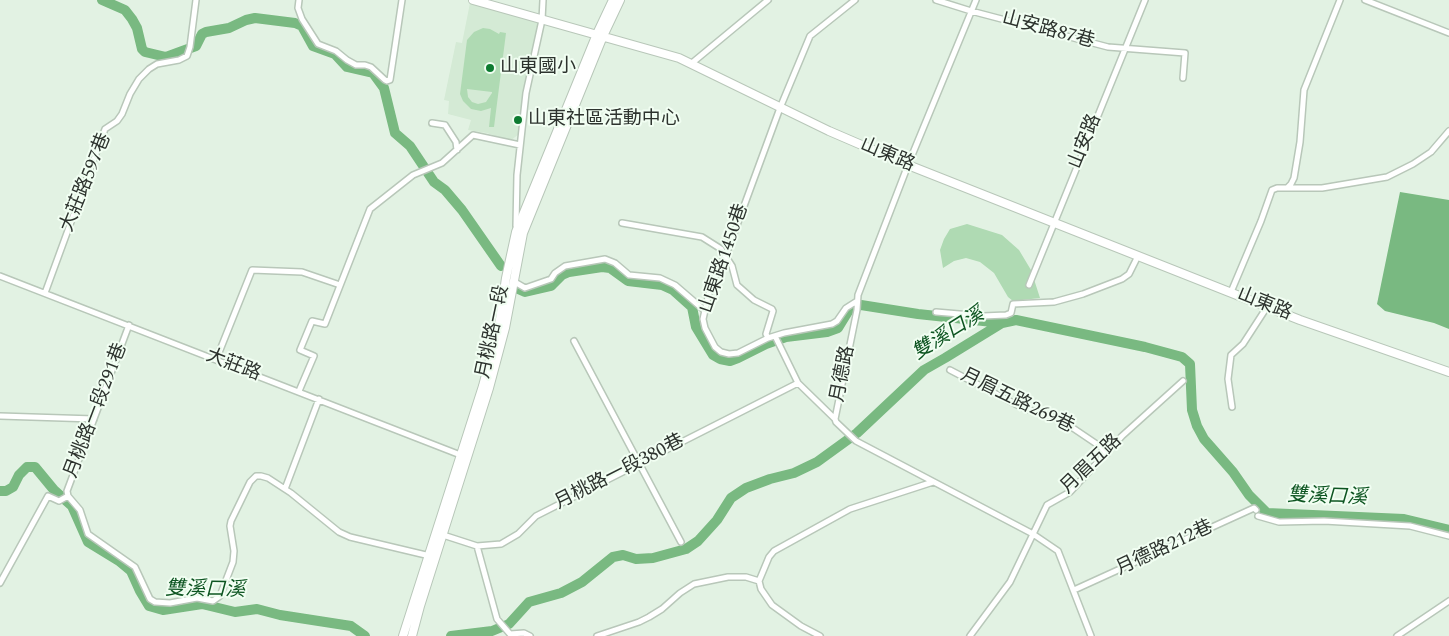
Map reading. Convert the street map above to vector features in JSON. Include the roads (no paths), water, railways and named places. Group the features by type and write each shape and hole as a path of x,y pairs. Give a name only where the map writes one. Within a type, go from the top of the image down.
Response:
{"street":[{"name":"大莊路597巷","path":"45,293 105,129 117,121 139,79 149,69 157,64 179,60 187,56 196,0"},
{"path":"299,0 298,8 302,19 318,44 336,51 356,65 371,67 387,81 390,80 402,0"},
{"name":"山東路","path":"473,0 668,54 692,63 780,108 908,165 1300,320 1449,372"},
{"path":"520,233 517,176 520,145 526,93 542,20 543,0"},
{"path":"600,35 613,0"},
{"path":"600,35 620,0"},
{"path":"692,63 768,0"},
{"name":"山東路1450巷","path":"855,0 810,36 780,108 726,254 717,271 704,310 703,319 705,328 715,347 721,352 729,354 738,353 768,338 784,333 832,324 838,321 846,308 857,301"},
{"name":"山安路87巷","path":"936,0 1108,47 1185,53 1183,78"},
{"name":"月德路","path":"976,0 908,165 857,301 857,310 835,419 856,441 1033,534 1058,550 1091,636"},
{"name":"山安路","path":"1028,285 1145,0"},
{"path":"1287,188 1294,178 1300,142 1304,90 1340,0"},
{"path":"1365,0 1449,33"},
{"name":"月桃路一段","path":"486,387 506,278 520,233 600,35"},
{"path":"432,123 445,125 456,142 457,150"},
{"path":"1231,292 1272,190 1277,188 1322,188 1387,177 1413,164 1431,152 1449,131"},
{"path":"299,391 314,356 300,350 312,321 325,324 370,209 413,175 442,163 474,135 520,145"},
{"path":"622,223 702,237 717,246 726,254 732,266 737,285 754,300 772,309 766,334 768,338"},
{"name":"月桃路一段","path":"412,635 433,556 505,328 520,233"},
{"path":"936,312 983,316 1006,315 1011,313 1013,304 1054,302 1083,294 1122,280 1129,274 1138,256"},
{"path":"513,281 525,288 551,279 554,273 565,266 605,259 615,262 630,275 660,278 675,285 704,310"},
{"path":"216,360 252,270 302,272 340,285"},
{"name":"大莊路","path":"0,276 464,456"},
{"path":"1232,407 1228,379 1231,355 1243,344 1267,306"},
{"name":"月桃路一段291巷","path":"129,325 67,490 68,496 80,510 88,534 135,567 150,598 155,602 170,603 197,598 213,601 220,596 233,562 234,551 231,520 250,482 256,476 268,478 285,489 339,532 350,537 433,556"},
{"path":"775,336 798,383 835,419"},
{"path":"574,341 681,542"},
{"name":"月眉五路269巷","path":"950,370 1022,408 1064,422 1101,447 1107,454"},
{"name":"月眉五路","path":"970,636 1010,582 1047,505 1070,492 1122,436 1183,381"},
{"name":"月桃路一段380巷","path":"443,535 476,546 501,544 518,534 536,516 798,383"},
{"path":"285,489 319,399"},
{"path":"0,416 94,419"},
{"name":"月桃路一段","path":"403,635 443,535 464,456"},
{"path":"820,636 801,626 772,604 761,589 759,581 769,557 774,551 850,509 933,482"},
{"path":"0,583 48,496 59,501 68,496"},
{"name":"月德路212巷","path":"1074,590 1254,508 1256,510"},
{"path":"1258,516 1279,522 1324,521 1410,526 1449,536"},
{"path":"476,546 497,619 510,634 524,632 530,636"},
{"path":"597,636 632,625 649,617 694,584 728,577 746,577 759,581"},
{"path":"1397,636 1449,602"}],"waterway":[{"path":"102,0 125,10 137,28 142,49 145,52 166,57 196,46 202,34 206,32 229,28 255,18 295,23 302,26 313,46 335,54 347,67 373,73 384,88 395,133 410,146 434,182 445,190 462,210 501,266"},
{"path":"516,288 525,292 551,286 562,275 569,272 602,267 610,268 628,281 662,285 673,290 692,307 696,327 713,355 730,361 786,337 827,332 838,328 849,310 861,305 918,314 1002,323"},
{"name":"雙溪口溪","path":"451,636 492,631 509,624 529,602 561,593 582,582 613,557 623,555 636,559 653,558 686,549 698,541 717,520 731,498 746,488 794,473 817,462 857,433 924,370 1002,323 1016,320 1145,347 1182,357 1190,364 1192,410 1204,439 1233,472 1249,495 1267,513 1404,519 1449,530"},
{"name":"雙溪口溪","path":"0,491 6,491 13,487 19,475 27,467 35,467 54,490 72,506 88,542 119,561 131,571 149,606 163,610 202,604 235,612 257,609 280,615 351,626 365,636"}],"place":[{"name":"山東國小","path":"490,68"},
{"name":"山東社區活動中心","path":"518,120"}]}
